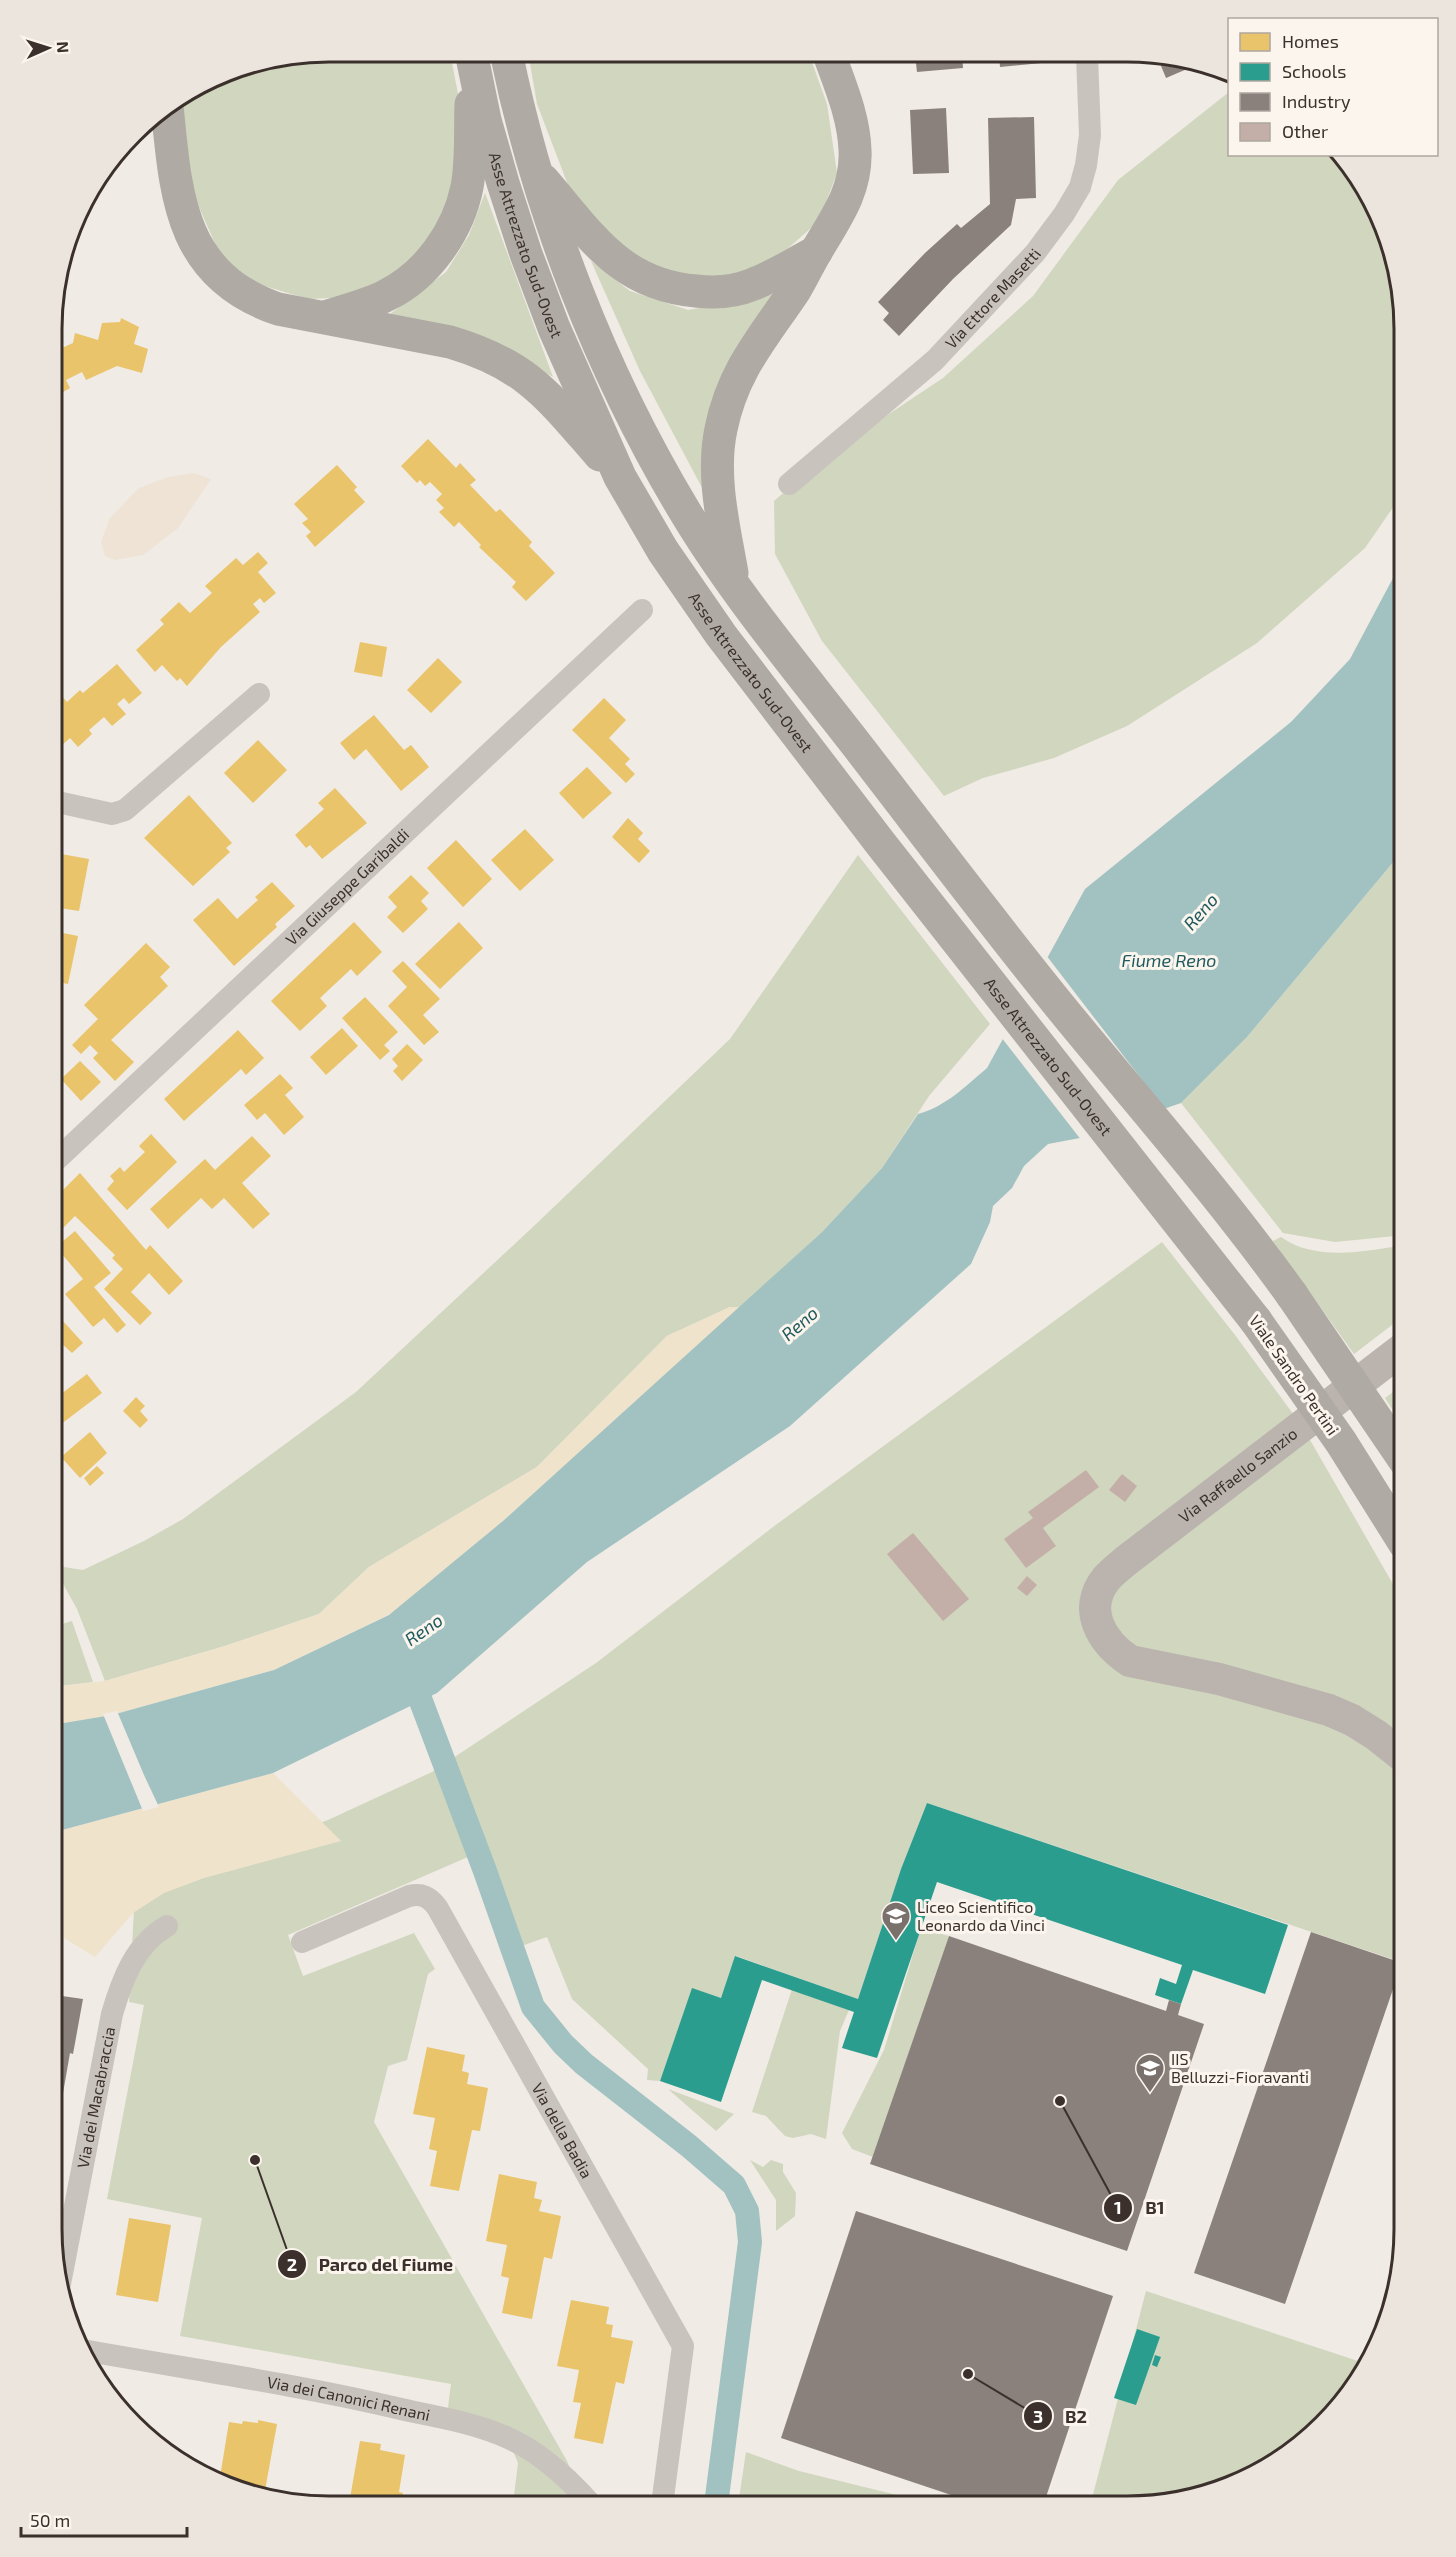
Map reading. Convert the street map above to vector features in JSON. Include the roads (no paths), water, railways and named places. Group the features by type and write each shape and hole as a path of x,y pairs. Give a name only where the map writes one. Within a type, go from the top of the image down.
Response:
{"highway":[{"path":"324,317 398,290 417,276 432,259 454,225 468,186 472,62"},
{"name":"Asse Attrezzato Sud-Ovest","path":"473,62 485,120 526,254 554,328 620,477 663,551 721,635 1040,1047 1174,1214"},
{"name":"Asse Attrezzato Sud-Ovest","path":"508,62 535,169 574,285 651,450 684,511 734,584 1071,1019 1209,1184 1292,1294 1394,1445"},
{"path":"734,584 719,489 718,453 721,430 740,372 770,323 795,289 842,210 848,195 856,152 853,124 832,62"},
{"path":"168,115 179,204 188,228 199,249 234,287 278,309 388,332 450,342 478,350 503,361 545,393 620,477"},
{"path":"535,169 607,254 631,272 676,290 725,291 748,286 770,278 816,252"},
{"name":"Viale Sandro Pertini","path":"1174,1214 1256,1321 1341,1442 1394,1526"}],"street":[{"name":"Via Ettore Masetti","path":"789,484 935,360 1035,253 1064,214 1080,188 1086,165 1090,135 1087,62"},
{"name":"Via Giuseppe Garibaldi","path":"62,1155 642,610"},
{"path":"62,803 112,814 124,810 259,694"},
{"name":"Via Raffaello Sanzio","path":"1394,1356 1108,1577 1095,1601 1095,1619 1101,1633 1130,1661 1219,1679 1329,1710 1352,1720 1394,1750"},
{"name":"Via della Badia","path":"302,1942 409,1896 422,1895 437,1907 683,2346 663,2496"},
{"name":"Via dei Macabraccia","path":"64,2264 112,2014 121,1983 139,1951 158,1931 167,1926"},
{"name":"Via dei Canonici Renani","path":"92,2352 363,2400 476,2427 507,2437 547,2462 584,2496"}],"water":[{"name":"Fiume Reno","path":"1393,578 1394,861 1247,1037 1181,1103 1080,1138 1048,1144 1024,1166 1012,1188 993,1206 990,1222 971,1264 790,1426 587,1562 437,1693 273,1773 62,1830 62,1723 112,1715 274,1670 389,1615 503,1521 822,1232 882,1168 918,1114 946,1101 987,1068 1085,889 1291,722 1350,659"}],"waterway":[{"path":"410,1672 485,1871 533,2007 563,2044 584,2064 689,2146 734,2185 747,2211 750,2242 717,2496"}],"place":[{"name":"Liceo Scientifico Leonardo da Vinci","path":"896,1942"},
{"name":"IIS Belluzzi-Fioravanti","path":"1150,2094"},
{"name":"B1","path":"1060,2101"},
{"name":"Parco del Fiume","path":"255,2160"},
{"name":"B2","path":"968,2374"}],"water label":[{"name":"Reno","path":"1201,912"},
{"name":"Reno","path":"800,1324"},
{"name":"Reno","path":"424,1630"}]}
